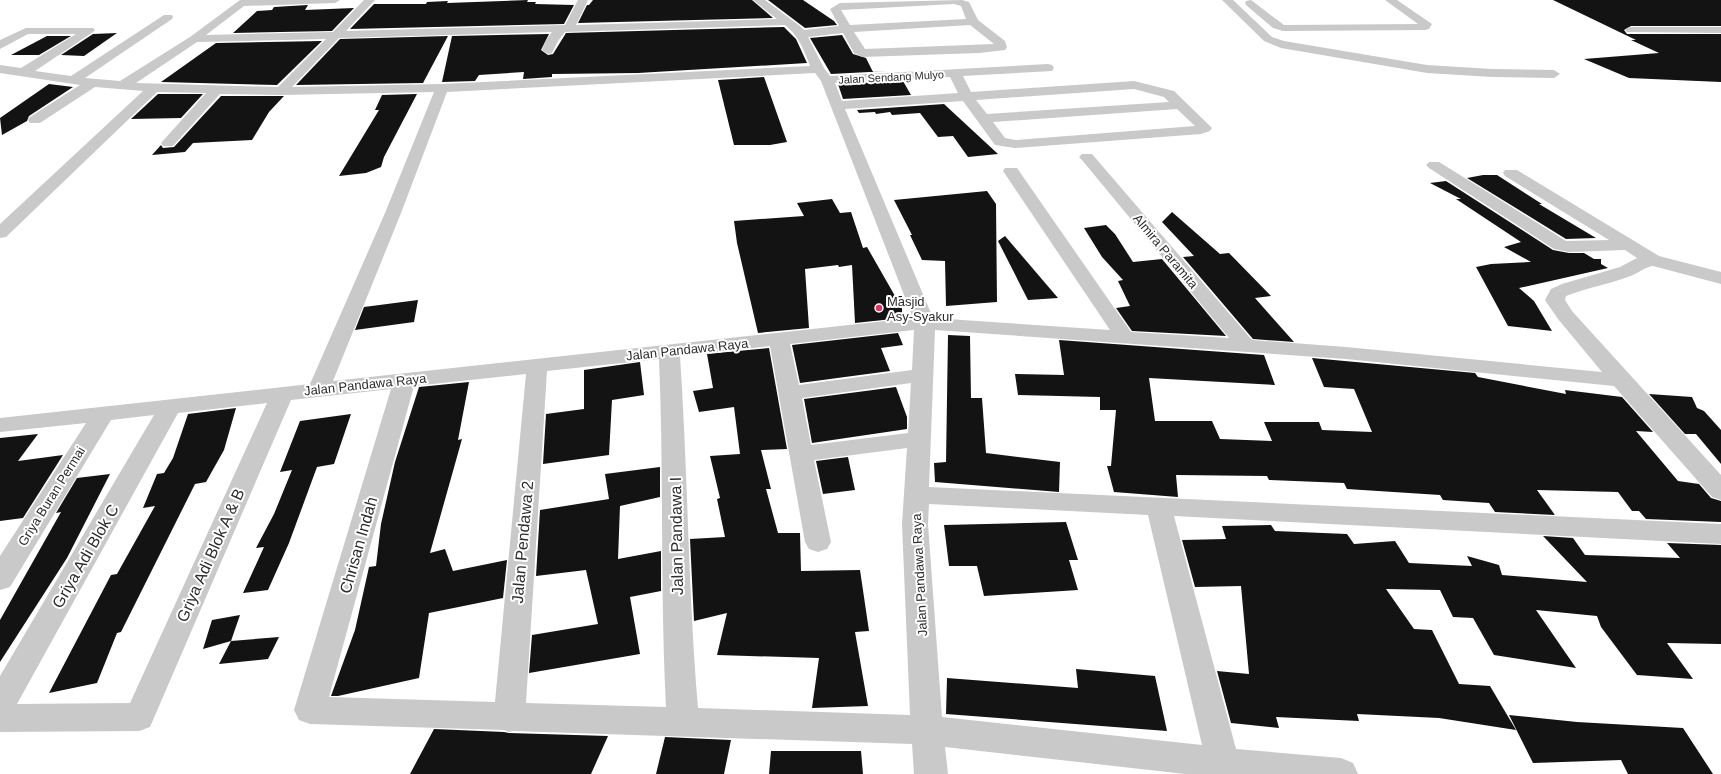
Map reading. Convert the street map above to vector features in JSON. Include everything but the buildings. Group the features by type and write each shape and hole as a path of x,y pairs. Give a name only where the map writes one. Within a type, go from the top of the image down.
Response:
{"street":[{"path":"122,86 194,39 241,3 260,1 335,0"},
{"path":"281,91 334,35 370,0"},
{"path":"548,50 552,40 566,28 583,0"},
{"path":"758,0 787,22 806,40 837,105 925,323 1346,353 1621,380"},
{"path":"1227,0 1268,39 1281,44 1427,69 1486,73 1554,74"},
{"path":"1246,0 1278,26 1283,28 1425,27 1426,24 1390,0"},
{"path":"959,1 965,4 973,22 1001,44 1001,47 979,50 865,53 858,50 847,29 835,11 837,7 959,1"},
{"path":"72,80 168,16"},
{"path":"194,39 787,22"},
{"path":"801,34 847,29 973,22"},
{"path":"0,46 26,31 89,30 23,73"},
{"path":"1631,30 1721,30"},
{"name":"Jalan Sendang Mulyo","path":"0,69 122,86 281,91 442,88 822,75 955,74 1048,68"},
{"path":"837,105 966,96 1134,85 1169,94 1204,128 1189,132 1015,144 1000,142 966,96 955,74"},
{"path":"35,120 92,83"},
{"path":"0,233 154,88"},
{"path":"319,389 393,214 442,88"},
{"path":"168,143 216,90"},
{"path":"982,119 1182,105"},
{"name":"Almira Paramita","path":"1087,157 1245,345"},
{"path":"1434,165 1560,245 1569,247 1629,245"},
{"path":"1011,171 1125,337"},
{"path":"1511,173 1653,260 1721,278"},
{"path":"1653,260 1641,262 1627,271 1569,288 1558,293 1555,300 1565,315 1621,380 1721,491"},
{"name":"Jalan Pandawa Raya","path":"0,425 319,389 537,367 669,350 925,323 916,495 916,547 927,730 932,774"},
{"path":"780,339 800,454 818,542"},
{"name":"Jalan Pandawa I","path":"669,350 674,439 677,635 683,722"},
{"name":"Jalan Pendawa 2","path":"509,718 537,367"},
{"path":"789,393 923,375"},
{"name":"Chrisan Indah","path":"405,380 310,710 509,718"},
{"name":"Griya Adi Blok A & B","path":"0,718 139,717 282,394"},
{"name":"Griya Adi Blok C","path":"0,705 170,406"},
{"name":"Griya Buran Permai","path":"0,579 103,414"},
{"path":"800,454 919,439"},
{"path":"916,495 1721,534"},
{"path":"1159,506 1223,763"},
{"path":"509,718 927,730 1223,763 1341,774"}],"place":[{"name":"Masjid Asy-Syakur","path":"879,308"}]}
